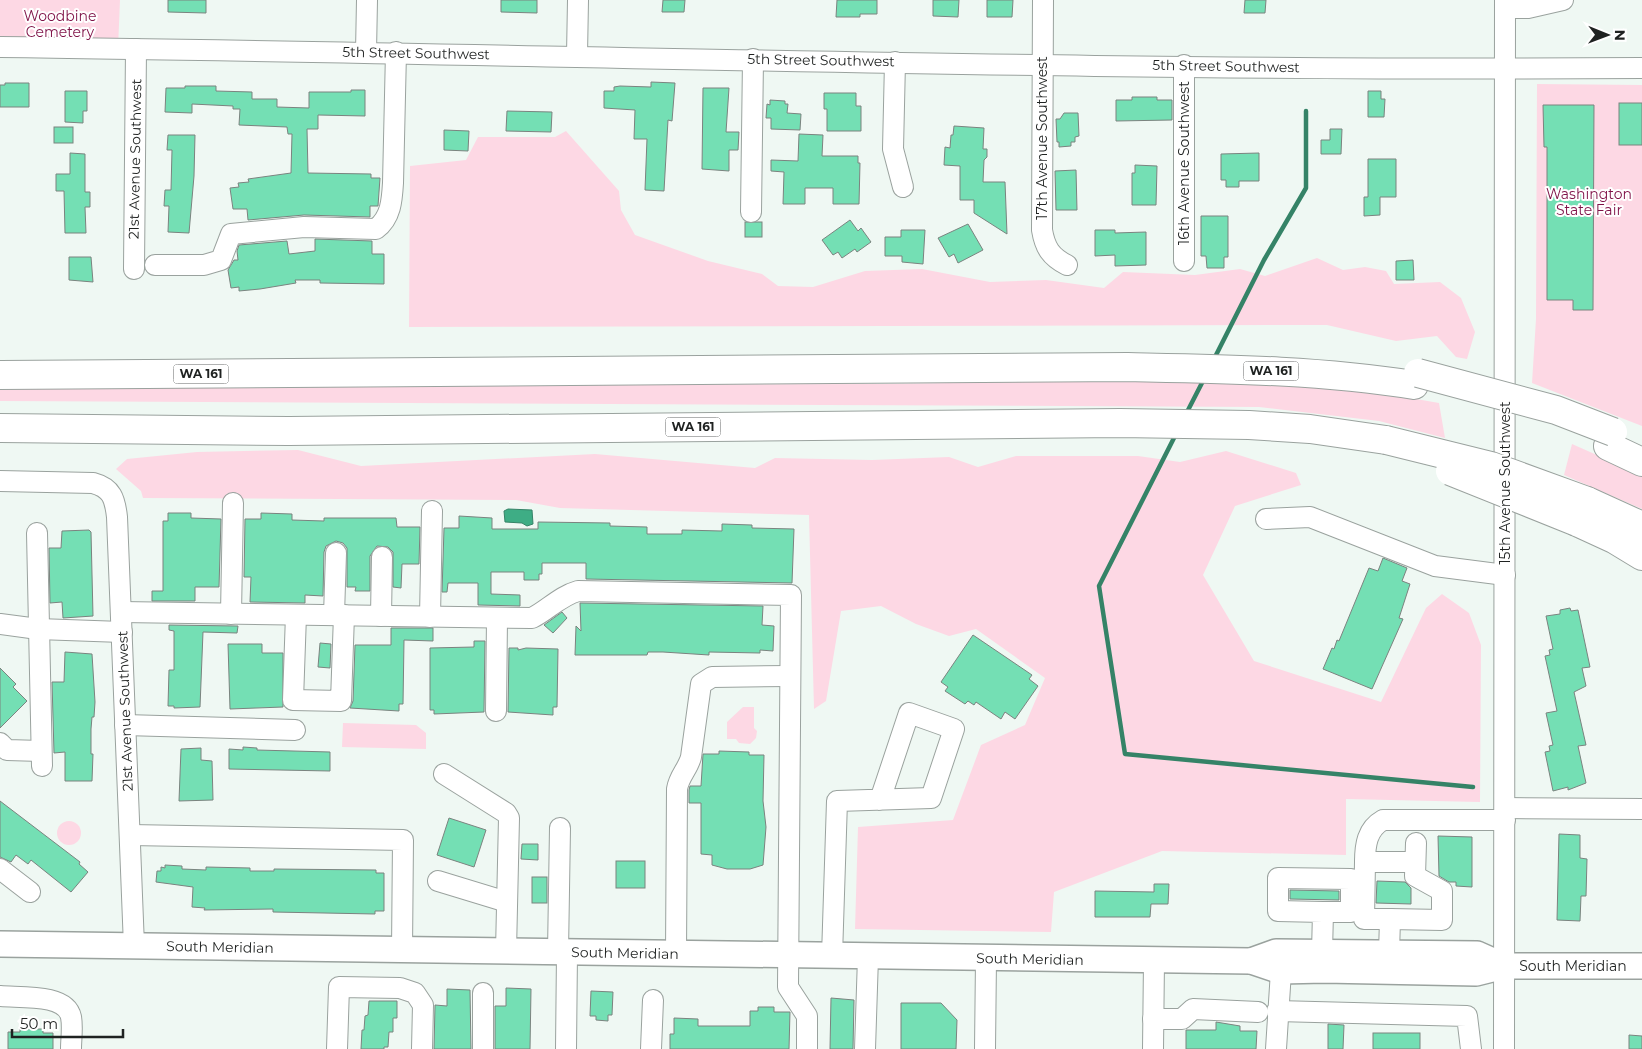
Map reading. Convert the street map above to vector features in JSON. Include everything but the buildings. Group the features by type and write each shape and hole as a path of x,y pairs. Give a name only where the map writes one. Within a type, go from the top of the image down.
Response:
{"highway":[{"name":"WA 161","path":"0,375 1128,367 1304,372 1416,379 1610,439 1642,462"},
{"name":"WA 161","path":"0,428 289,431 1138,423 1301,428 1386,440 1443,468 1582,512"},
{"path":"1610,439 1642,446"},
{"path":"1582,512 1642,526"},
{"path":"1582,512 1614,539 1642,556"}],"main road":[{"name":"South Meridian","path":"0,944 1251,962 1281,971 1476,973 1504,966 1642,966"},
{"name":"South Meridian","path":"1251,962 1276,952 1478,954 1504,966"}],"street":[{"path":"366,52 367,0"},
{"path":"577,55 578,0"},
{"name":"17th Avenue Southwest","path":"1043,0 1042,230 1048,251 1056,260 1068,265"},
{"path":"1506,4 1528,8 1563,0"},
{"name":"15th Avenue Southwest","path":"1504,1049 1506,4"},
{"name":"5th Street Southwest","path":"0,47 577,55 895,62 1505,69 1642,68"},
{"name":"21st Avenue Southwest","path":"134,269 136,49"},
{"path":"156,265 204,265 220,260 231,234 304,227 376,229 384,223 391,204 394,183 396,52"},
{"path":"751,212 753,59"},
{"path":"895,62 893,149 903,187"},
{"name":"16th Avenue Southwest","path":"1184,65 1184,260"},
{"name":"21st Avenue Southwest","path":"0,481 98,485 112,493 116,504 134,946"},
{"path":"231,614 233,503"},
{"path":"430,617 432,511"},
{"path":"1266,519 1310,517 1435,566 1505,575"},
{"path":"2,751 41,758 37,534"},
{"path":"296,615 293,700 341,701 336,553"},
{"path":"381,616 382,557"},
{"path":"0,624 38,629 231,614 532,618 567,594 578,591 791,595 788,987 807,1016 807,1049"},
{"path":"496,711 497,618"},
{"path":"676,954 677,789 679,778 691,757 701,684 712,677 790,676"},
{"path":"832,956 837,801 880,800 931,798 954,729 909,713 880,800"},
{"path":"126,725 295,730"},
{"path":"444,774 506,813 509,818 506,952"},
{"path":"1365,862 1415,852 1415,876 1442,891 1442,920 1364,919 1365,862 1366,841 1376,823 1383,820 1642,809"},
{"path":"560,828 566,1049"},
{"path":"130,835 403,840 402,950"},
{"path":"0,870 30,892"},
{"path":"438,881 507,902"},
{"path":"1322,952 1323,912"},
{"path":"1389,953 1390,919"},
{"path":"865,1049 868,957"},
{"path":"985,1049 986,958"},
{"path":"1153,1049 1154,961"},
{"path":"1276,1049 1267,1011 1281,971"},
{"path":"337,1049 339,986 400,988 415,993 423,1005 422,1049"},
{"path":"483,993 483,1049"},
{"path":"0,996 61,1002 71,1017 71,1049"},
{"path":"651,1049 652,1000"},
{"path":"1153,1019 1182,1019 1193,1009 1466,1016 1471,1049"}],"green space":[{"name":"Woodbine Cemetery","path":"0,0 120,0 118,49 0,47"},
{"name":"Washington State Fair","path":"1537,84 1642,85 1642,426 1532,383 1536,319"},
{"path":"566,131 619,191 621,210 635,235 708,261 762,274 778,286 813,287 865,271 922,269 990,282 1046,280 1104,288 1123,272 1195,275 1240,269 1265,276 1317,258 1343,270 1365,267 1386,271 1394,284 1440,282 1461,298 1475,332 1467,359 1456,357 1437,336 1396,341 1327,325 409,327 410,166 466,160 478,137 555,137"},
{"path":"1221,379 1382,393 1439,403 1445,438 1379,421 1259,407 0,401 0,386 879,384"},
{"path":"1572,444 1642,475 1642,509 1564,475"},
{"path":"298,450 361,466 595,454 755,468 775,458 872,460 949,457 978,467 1016,456 1138,456 1180,462 1226,451 1296,473 1301,485 1235,506 1203,575 1254,661 1381,702 1426,608 1442,594 1469,613 1481,645 1480,802 1346,799 1346,855 1162,851 1054,892 1051,932 855,929 858,827 953,820 981,745 1025,725 1045,678 976,629 949,636 916,624 881,606 841,611 826,701 814,709 809,515 560,508 516,500 143,498 141,491 116,469 127,459 197,452"},
{"path":"743,707 754,707 754,728 757,731 756,738 750,744 739,743 736,739 727,739 727,722"},
{"path":"343,723 416,725 426,733 426,749 342,747"},
{"path":"69,821 78,824 81,833 78,842 69,845 60,842 57,833 60,824"}],"shaded area":[{"path":"508,509 532,510 533,524 527,526 522,523 505,522 504,511"}],"waterway":[{"path":"1213,361 1264,260 1306,188 1306,111"},
{"path":"1186,414 1204,379"},
{"path":"1177,432 1099,586 1125,754 1473,787"}]}
